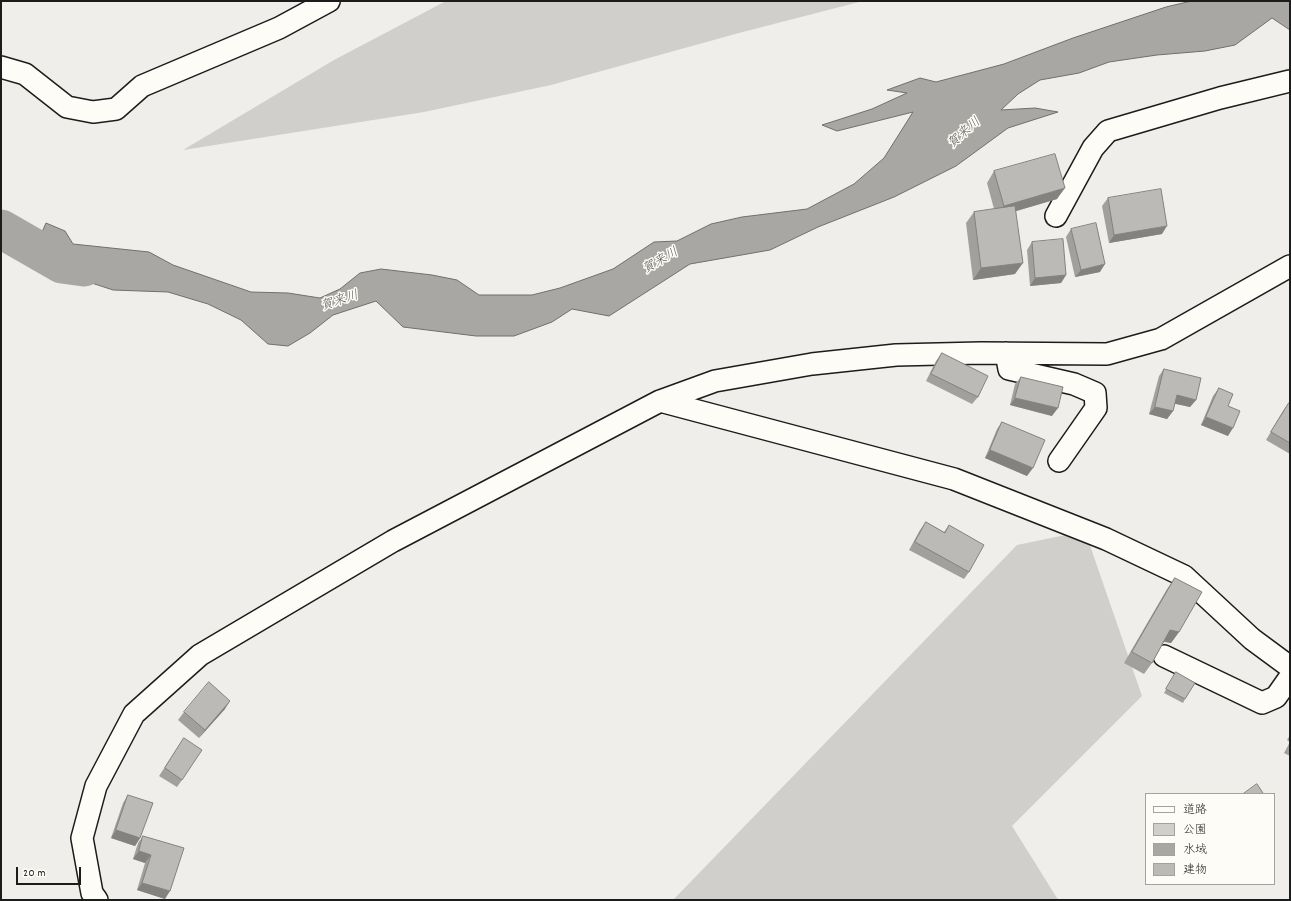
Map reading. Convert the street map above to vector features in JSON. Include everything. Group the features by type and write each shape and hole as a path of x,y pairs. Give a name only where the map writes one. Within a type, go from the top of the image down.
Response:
{"street":[{"path":"1,67 25,74 67,106 93,112 116,108 142,86 278,28 329,1"},
{"path":"1056,216 1093,148 1108,130 1220,98 1290,81"},
{"path":"97,900 92,893 82,838 96,786 134,714 200,655 393,540 660,401 715,381 812,364 896,355 1006,353 1107,354 1161,339 1290,266"},
{"path":"1006,353 1009,369 1074,384 1095,393 1096,408 1059,461"},
{"path":"660,401 954,479 1106,539 1184,576 1252,639 1290,667"},
{"path":"1164,656 1262,703 1276,697 1290,677"}],"green space":[{"path":"446,1 863,1 739,33 551,85 424,112 183,150 334,60"},
{"path":"1085,531 1142,696 1012,826 1057,898 1060,900 673,900 1017,545"}],"water":[{"path":"1192,1 1290,1 1290,30 1272,18 1235,45 1205,51 1157,55 1109,62 1079,73 1040,80 1018,94 1001,110 1035,108 1058,112 1008,128 956,166 894,197 818,227 770,250 690,264 609,316 572,309 552,322 514,336 476,336 403,327 376,301 333,315 310,333 288,346 268,344 241,320 208,304 168,292 113,290 52,270 31,257 46,223 65,231 73,244 149,252 173,265 251,292 288,293 320,298 340,289 360,273 381,269 432,275 457,280 479,295 532,295 560,288 613,269 654,242 677,241 711,224 742,217 807,209 854,184 884,158 913,112 837,131 822,125 872,109 907,93 887,90 920,78 936,82 1004,64 1073,38 1166,7"}],"building":[{"path":"1055,154 1065,188 1004,206 994,171"},
{"path":"1161,189 1167,226 1114,235 1108,198"},
{"path":"1015,206 1023,263 981,268 974,212"},
{"path":"1096,223 1105,264 1081,270 1071,229"},
{"path":"1063,239 1066,275 1035,278 1032,242"},
{"path":"942,353 988,376 978,397 931,374"},
{"path":"1164,369 1201,378 1196,400 1177,395 1173,411 1155,407"},
{"path":"1021,377 1063,387 1058,408 1015,398"},
{"path":"1219,388 1233,394 1228,406 1240,411 1233,428 1206,417"},
{"path":"1289,403 1290,404 1290,443 1271,432"},
{"path":"1002,422 1045,440 1033,468 990,450"},
{"path":"926,522 945,533 949,525 984,545 969,572 915,542"},
{"path":"1175,578 1202,592 1179,632 1170,630 1152,663 1132,652"},
{"path":"1176,672 1195,683 1185,699 1166,689"},
{"path":"209,682 230,701 205,730 184,712"},
{"path":"184,738 202,750 182,780 165,768"},
{"path":"1257,784 1263,793 1244,793"},
{"path":"128,795 153,803 140,838 116,830"},
{"path":"143,836 184,848 170,891 142,883 151,855 139,851"}],"waterway":[{"name":"賀来川","path":"1,229 62,264 84,267"}]}
